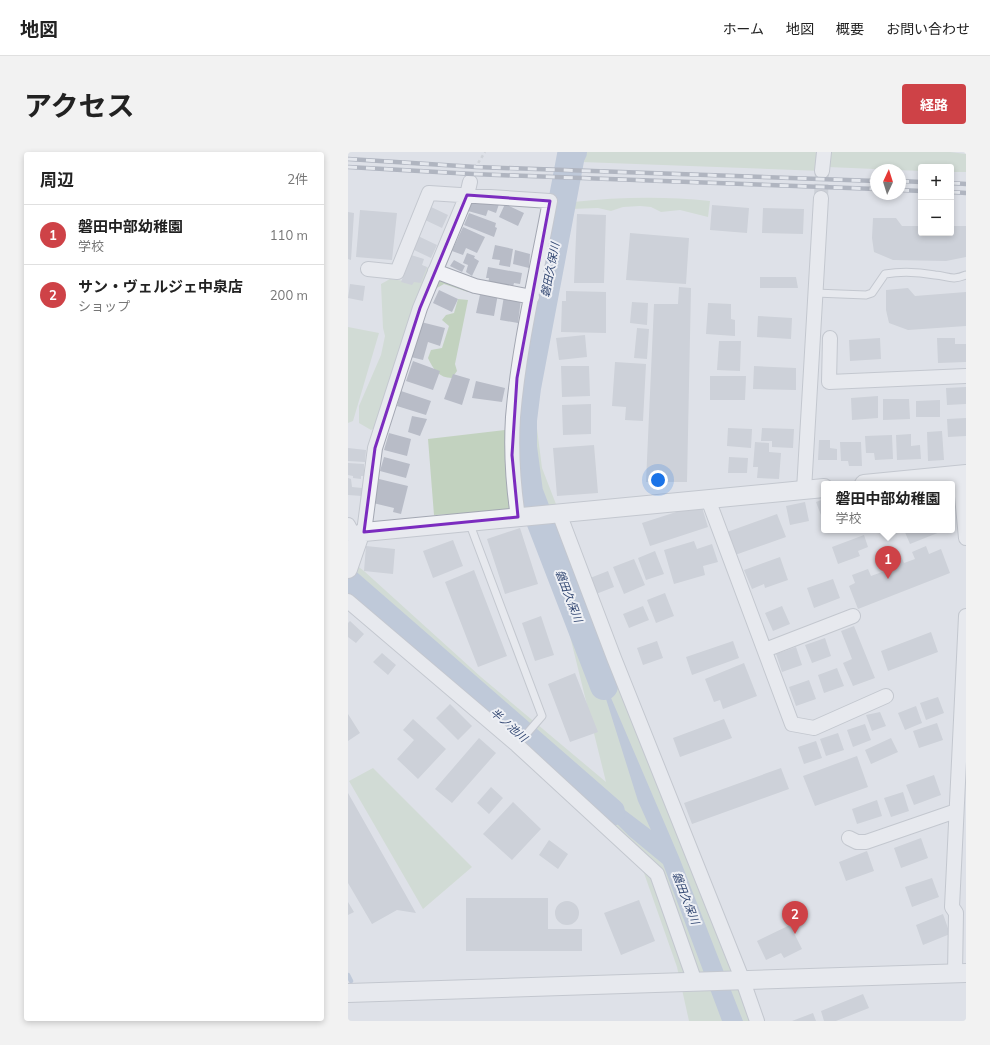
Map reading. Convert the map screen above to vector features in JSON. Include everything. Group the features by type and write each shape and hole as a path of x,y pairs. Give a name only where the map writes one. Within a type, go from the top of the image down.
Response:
{"street":[{"path":"822,171 824,152"},
{"path":"368,269 397,272 429,193 468,188 550,201 517,378 513,418 512,456 523,517"},
{"path":"348,569 376,448 420,308 468,188"},
{"path":"804,490 820,198"},
{"path":"436,271 475,286 532,297"},
{"path":"830,338 829,382 966,376"},
{"path":"894,481 963,474 966,538"},
{"path":"357,533 821,488"},
{"path":"708,499 792,724 814,728 886,696"},
{"path":"556,513 757,1021"},
{"path":"348,601 517,745 657,874 697,982"},
{"path":"765,650 853,616"},
{"path":"348,993 960,973 956,913 952,907 956,811 962,739 966,616"},
{"path":"849,838 857,842 866,842 956,811"}],"lane":[{"path":"815,293 866,295 872,293 885,274 899,272 937,275 948,279 966,276"},
{"path":"469,522 542,716 517,745"}],"path":[{"path":"468,188 476,166 485,152"}],"highlighted area":[{"path":"467,195 550,201 517,378 512,455 518,517 364,532 375,448 420,308"}],"green space":[{"path":"587,152 815,152 823,156 824,152 950,152 966,154 966,172 954,172 954,164 918,164 918,171 906,170 906,164 870,164 870,169 828,167 822,171 582,162"},
{"path":"578,184 573,202 642,198 676,198 710,201 708,217 680,210 661,212 651,207 640,206 623,207 611,211 598,208 571,209 545,319 534,405 542,468 669,796 695,881 745,1006 753,1021 689,1021 677,967 638,856 348,597 348,559 364,571 481,677 606,782 569,632 525,507 512,455 550,201 564,190 560,185"},
{"path":"418,264 473,285 468,292 444,284 426,294 376,427 371,430 359,423 359,406 381,355 385,336 383,328 381,284 390,279 405,281"},
{"path":"458,299 468,300 455,364 457,371 452,378 447,378 437,372 428,358 431,350 442,348 449,326 442,320 446,315 454,313"},
{"path":"348,327 379,333 353,421 348,423"},
{"path":"505,430 516,502 511,511 434,515 428,439"},
{"path":"373,768 472,867 423,909 349,781"}],"water":[{"path":"591,651 679,857 743,1021 722,1021 663,864 629,836 539,745 651,830 638,801"}],"building":[{"path":"471,198 499,204 496,213 488,210 486,216 468,211"},
{"path":"505,204 524,213 518,226 499,217"},
{"path":"712,205 749,208 747,233 710,230"},
{"path":"429,206 448,215 442,228 423,219"},
{"path":"763,208 804,209 803,234 762,233"},
{"path":"360,210 397,213 392,260 356,257"},
{"path":"348,212 354,213 351,260 348,259"},
{"path":"469,213 496,223 495,227 497,228 494,237 464,225"},
{"path":"577,214 606,215 604,283 574,283"},
{"path":"873,218 896,218 902,226 918,226 918,236 954,236 954,226 966,226 966,257 946,261 893,260 874,252 872,238"},
{"path":"463,227 485,237 477,253 466,248 463,255 452,251"},
{"path":"630,233 689,238 686,284 626,280"},
{"path":"418,236 437,245 431,258 412,249"},
{"path":"495,245 513,249 510,267 499,265 500,260 492,259"},
{"path":"515,250 530,254 529,268 513,264"},
{"path":"467,253 475,256 474,258 479,261 472,276 466,272 468,265 463,263"},
{"path":"411,255 424,259 422,265 427,267 421,283 414,282 412,285 401,282"},
{"path":"454,260 465,266 462,272 450,266"},
{"path":"488,267 522,273 520,284 514,283 512,290 488,285 489,278 486,278"},
{"path":"760,277 796,277 798,288 760,288"},
{"path":"350,284 365,286 363,301 348,298"},
{"path":"679,287 691,288 687,482 646,482 654,304 678,304"},
{"path":"908,288 915,296 966,292 966,326 908,330 889,323 886,310 886,290"},
{"path":"439,290 458,299 452,312 433,303"},
{"path":"481,290 498,294 494,316 476,313"},
{"path":"566,291 606,292 606,333 561,332 562,301 566,301"},
{"path":"504,296 521,299 518,323 500,320"},
{"path":"632,302 648,303 647,325 630,323"},
{"path":"708,303 731,304 731,319 735,320 735,336 706,334"},
{"path":"758,316 792,318 791,339 757,337"},
{"path":"421,322 445,328 440,346 428,342 423,360 411,357"},
{"path":"637,328 649,329 647,359 634,358"},
{"path":"585,335 587,357 559,360 556,338"},
{"path":"880,338 881,359 850,361 849,340"},
{"path":"937,338 955,338 955,344 966,344 966,362 938,363"},
{"path":"719,341 741,341 740,371 717,370"},
{"path":"413,361 440,371 433,390 406,381"},
{"path":"615,362 646,364 643,421 625,420 626,407 612,406"},
{"path":"561,366 589,366 590,396 562,397"},
{"path":"754,366 796,368 796,390 753,389"},
{"path":"453,374 470,379 462,405 444,399"},
{"path":"710,376 746,376 745,400 710,400"},
{"path":"476,381 505,388 502,402 472,398"},
{"path":"966,387 966,404 947,405 946,388"},
{"path":"401,391 431,401 426,415 397,406"},
{"path":"878,396 878,418 852,420 851,398"},
{"path":"883,399 909,399 910,419 883,420"},
{"path":"940,400 940,417 916,417 916,401"},
{"path":"591,404 591,434 563,435 562,405"},
{"path":"412,416 427,419 420,436 408,432"},
{"path":"966,418 966,436 948,437 947,419"},
{"path":"728,428 752,429 751,448 727,446"},
{"path":"762,428 794,429 793,448 772,447 772,441 761,441"},
{"path":"942,431 944,460 928,461 927,432"},
{"path":"389,433 411,439 407,456 384,450"},
{"path":"911,434 911,446 920,445 921,459 897,460 896,435"},
{"path":"892,435 893,459 875,460 874,453 866,453 865,436"},
{"path":"819,440 830,440 830,448 837,449 837,460 818,460"},
{"path":"755,442 769,443 769,452 781,453 779,479 757,478 758,467 753,467"},
{"path":"840,442 861,442 862,466 849,466 848,461 841,461"},
{"path":"594,445 598,493 557,496 553,448"},
{"path":"348,448 366,450 365,462 348,461"},
{"path":"384,457 410,464 406,478 380,471"},
{"path":"729,457 748,458 747,473 728,473"},
{"path":"348,463 364,464 364,476 361,476 361,479 353,478 353,476 348,475"},
{"path":"348,478 351,479 352,487 362,488 362,496 348,495"},
{"path":"379,479 408,486 401,514 393,512 394,508 373,503"},
{"path":"821,500 821,515 816,502"},
{"path":"805,502 809,521 790,525 786,506"},
{"path":"701,504 708,527 650,546 642,523"},
{"path":"777,514 786,537 735,555 727,532"},
{"path":"520,528 538,584 505,594 487,539"},
{"path":"905,533 938,533 910,544"},
{"path":"864,535 868,547 858,551 860,556 838,564 832,547"},
{"path":"453,540 463,566 433,578 423,551"},
{"path":"694,541 697,549 712,544 718,562 703,566 705,575 674,584 664,550"},
{"path":"366,546 395,549 393,574 364,571"},
{"path":"926,546 929,554 941,549 950,573 858,609 849,586 855,583 852,575 868,569 871,576 890,569 887,562 901,556 904,563 915,559 912,552"},
{"path":"655,551 664,574 646,580 638,558"},
{"path":"780,557 788,580 765,588 764,584 752,589 744,570"},
{"path":"634,559 645,585 624,594 613,567"},
{"path":"474,570 507,656 478,667 445,582"},
{"path":"608,571 614,587 596,594 590,578"},
{"path":"833,579 840,598 814,608 807,588"},
{"path":"665,593 674,616 656,623 647,600"},
{"path":"643,606 649,620 629,628 623,614"},
{"path":"782,606 790,624 773,631 765,613"},
{"path":"541,616 554,655 535,661 522,623"},
{"path":"350,621 364,634 356,643 348,637 348,623"},
{"path":"854,626 875,678 853,686 843,663 852,659 841,631"},
{"path":"931,632 938,652 888,671 881,651"},
{"path":"825,638 831,656 812,663 805,645"},
{"path":"657,641 663,658 643,665 637,648"},
{"path":"733,641 739,658 692,675 686,657"},
{"path":"796,647 802,665 782,672 776,654"},
{"path":"382,653 396,665 388,675 373,662"},
{"path":"744,663 757,696 723,709 720,700 714,702 705,679"},
{"path":"837,668 844,686 824,693 818,675"},
{"path":"575,673 598,732 570,742 548,684"},
{"path":"809,680 816,699 796,706 789,687"},
{"path":"938,697 944,713 926,720 920,703"},
{"path":"450,704 472,726 458,740 436,718"},
{"path":"916,706 922,723 905,730 898,713"},
{"path":"880,712 886,726 872,731 866,715"},
{"path":"348,714 360,733 348,741"},
{"path":"413,719 446,749 418,779 397,759 414,740 403,730"},
{"path":"724,719 732,738 680,757 673,738"},
{"path":"937,723 943,740 919,748 913,731"},
{"path":"865,724 871,740 853,747 847,730"},
{"path":"838,733 844,750 826,756 820,739"},
{"path":"479,738 496,753 452,803 435,789"},
{"path":"891,738 898,752 871,764 865,750"},
{"path":"816,741 822,758 804,764 798,747"},
{"path":"857,756 868,787 815,806 803,776"},
{"path":"781,768 789,789 692,824 684,803"},
{"path":"934,775 941,795 914,805 906,785"},
{"path":"491,787 503,798 489,814 477,803"},
{"path":"903,792 909,811 891,817 884,798"},
{"path":"348,793 416,913 397,910 372,924 348,883"},
{"path":"877,800 882,816 857,824 852,809"},
{"path":"513,802 541,829 512,860 483,834"},
{"path":"921,838 928,858 901,868 894,848"},
{"path":"549,840 568,854 558,869 539,855"},
{"path":"867,851 874,871 846,881 839,862"},
{"path":"932,878 939,897 912,907 905,887"},
{"path":"466,898 548,898 548,929 582,929 582,951 466,951"},
{"path":"639,900 655,941 621,955 604,913"},
{"path":"567,901 576,904 579,913 576,922 567,925 558,922 555,913 558,904"},
{"path":"348,902 354,912 348,915"},
{"path":"943,914 950,934 923,945 916,925"},
{"path":"790,925 802,949 784,958 781,953 766,960 757,941"},
{"path":"863,994 869,1008 836,1021 824,1021 821,1011"},
{"path":"813,1013 816,1021 792,1021"}],"waterway":[{"name":"磐田久保川","path":"573,152 571,155 527,388 523,420 523,447 529,492 604,686"},
{"name":"半ノ池川","path":"348,583 611,812"},
{"path":"348,975 351,981"}],"tunnel":[{"path":"821,198 822,171"}],"railway":[{"path":"348,159 476,167 870,181"},
{"path":"348,167 473,174 870,189"},
{"path":"906,181 918,182"},
{"path":"954,183 966,184"},
{"path":"906,190 918,191"},
{"path":"954,192 966,193"}],"place":[{"name":"磐田中部幼稚園","path":"888,579"},
{"name":"サン・ヴェルジェ中泉店","path":"795,934"}]}
